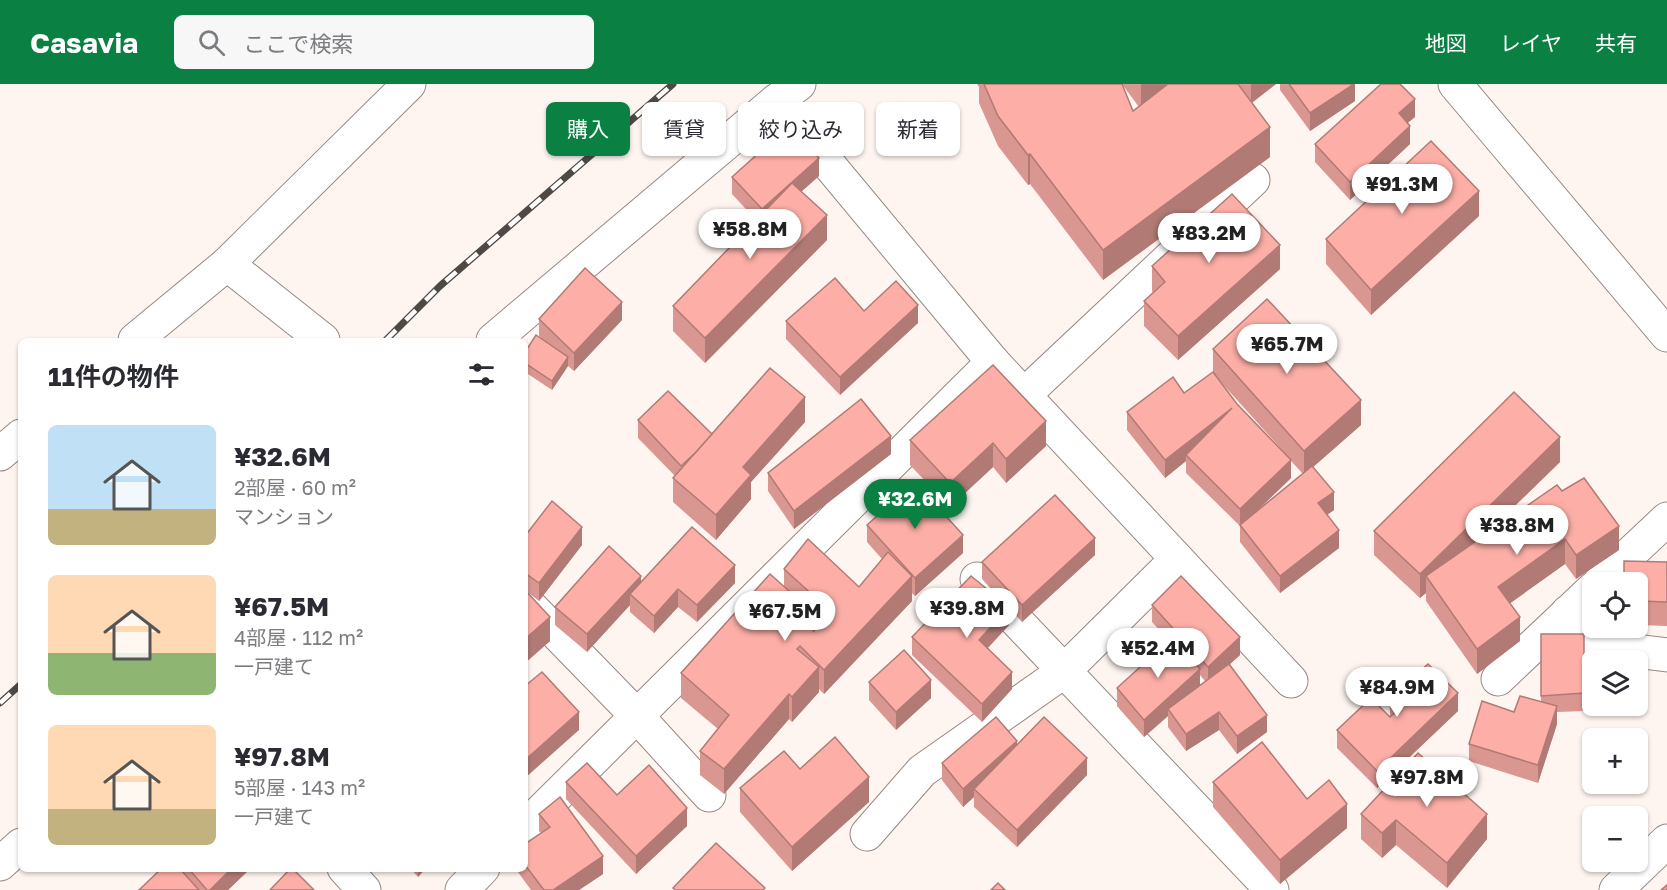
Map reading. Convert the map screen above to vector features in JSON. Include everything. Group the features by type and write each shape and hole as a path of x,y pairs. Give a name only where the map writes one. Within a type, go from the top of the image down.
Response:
{"street":[{"path":"137,338 227,264 409,84"},
{"path":"1455,84 1667,335"},
{"path":"496,338 787,92 993,362 1291,681"},
{"path":"1024,395 1253,180"},
{"path":"227,264 320,338"},
{"path":"528,824 993,362"},
{"path":"0,454 18,439"},
{"path":"1611,572 1667,519"},
{"path":"1629,555 1667,555"},
{"path":"867,834 922,771 1063,672 1177,559"},
{"path":"977,579 1272,890"},
{"path":"1498,679 1582,599"},
{"path":"528,604 637,716 709,795"},
{"path":"1568,612 1595,646 1667,655"},
{"path":"1616,890 1667,841"},
{"path":"0,864 18,848"},
{"path":"348,872 364,890"},
{"path":"462,890 479,872"}],"building":[{"path":"984,84 1122,84 1133,111 1168,84 1238,84 1270,127 1103,250 998,116"},
{"path":"1289,84 1354,84 1310,113"},
{"path":"1381,84 1400,84 1415,99 1399,113 1410,126 1350,182 1315,144"},
{"path":"1431,141 1479,191 1371,290 1326,239"},
{"path":"755,156 817,156 819,158 762,209 732,177"},
{"path":"792,183 827,215 705,338 673,306"},
{"path":"1232,194 1280,245 1178,336 1144,301 1165,282 1152,266"},
{"path":"585,268 622,302 574,353 539,319"},
{"path":"835,278 864,311 896,281 918,305 840,377 786,321"},
{"path":"1267,299 1361,400 1304,451 1213,349"},
{"path":"536,335 568,357 552,381 528,365 528,347"},
{"path":"993,365 1046,421 1006,459 993,443 950,483 910,440"},
{"path":"770,368 805,397 743,467 751,475 716,515 673,478"},
{"path":"1213,372 1237,404 1291,460 1240,509 1186,455 1232,408 1165,460 1127,412 1173,377 1184,393"},
{"path":"668,391 712,434 681,466 638,420"},
{"path":"1514,392 1560,437 1420,574 1374,531"},
{"path":"861,399 891,436 794,511 768,473"},
{"path":"1312,466 1334,492 1318,503 1339,530 1280,576 1240,525"},
{"path":"1584,478 1619,526 1576,555 1565,539 1498,587 1520,617 1477,649 1426,576 1557,485 1562,491"},
{"path":"915,482 963,535 915,578 867,525"},
{"path":"1055,495 1095,538 1022,605 982,562"},
{"path":"552,501 582,527 539,583 528,575 528,532"},
{"path":"692,527 735,565 697,605 678,589 654,616 630,594"},
{"path":"808,539 859,587 888,552 912,576 824,670 800,646 797,649 819,667 792,697 789,694 724,769 700,751 729,715 681,673 770,574 807,607 816,598 784,569","holes":["811,610 824,619 813,632 821,619"]},
{"path":"609,546 641,576 587,634 555,607"},
{"path":"1624,561 1667,562 1667,602 1648,601 1648,572 1624,572"},
{"path":"971,576 1009,607 979,640 1012,672 982,704 912,637"},
{"path":"1181,576 1240,637 1208,667 1152,605"},
{"path":"528,593 550,617 528,636"},
{"path":"1541,634 1582,634 1584,650 1582,650 1582,693 1541,696"},
{"path":"1173,637 1200,669 1144,720 1117,688"},
{"path":"904,650 931,680 896,712 869,682"},
{"path":"1229,664 1267,715 1237,736 1219,712 1186,734 1168,709"},
{"path":"1428,664 1458,693 1377,771 1337,730 1371,698 1390,717 1402,706 1390,698"},
{"path":"542,672 579,712 528,757 528,684"},
{"path":"1520,696 1557,706 1538,765 1469,744 1482,701 1514,712"},
{"path":"996,717 1017,741 963,789 942,763"},
{"path":"1044,717 1087,758 1017,830 974,789"},
{"path":"835,737 869,777 792,847 740,788 784,751 800,769"},
{"path":"1262,742 1307,799 1329,780 1347,804 1280,860 1213,782"},
{"path":"1418,753 1487,814 1447,863 1396,820 1382,833 1361,814"},
{"path":"587,763 617,795 649,765 687,808 636,856 566,782"},
{"path":"560,797 603,856 553,890 544,890 528,869 528,842 550,827 539,814"},
{"path":"716,843 765,888 763,890 675,890 673,888"},
{"path":"158,872 183,872 199,890 139,890"},
{"path":"191,872 228,872 210,890 207,890"},
{"path":"287,872 296,872 314,890 270,890"},
{"path":"998,883 1005,890 991,890"}],"railway":[{"path":"388,338 440,286 673,84"},
{"path":"0,703 18,687"}]}
